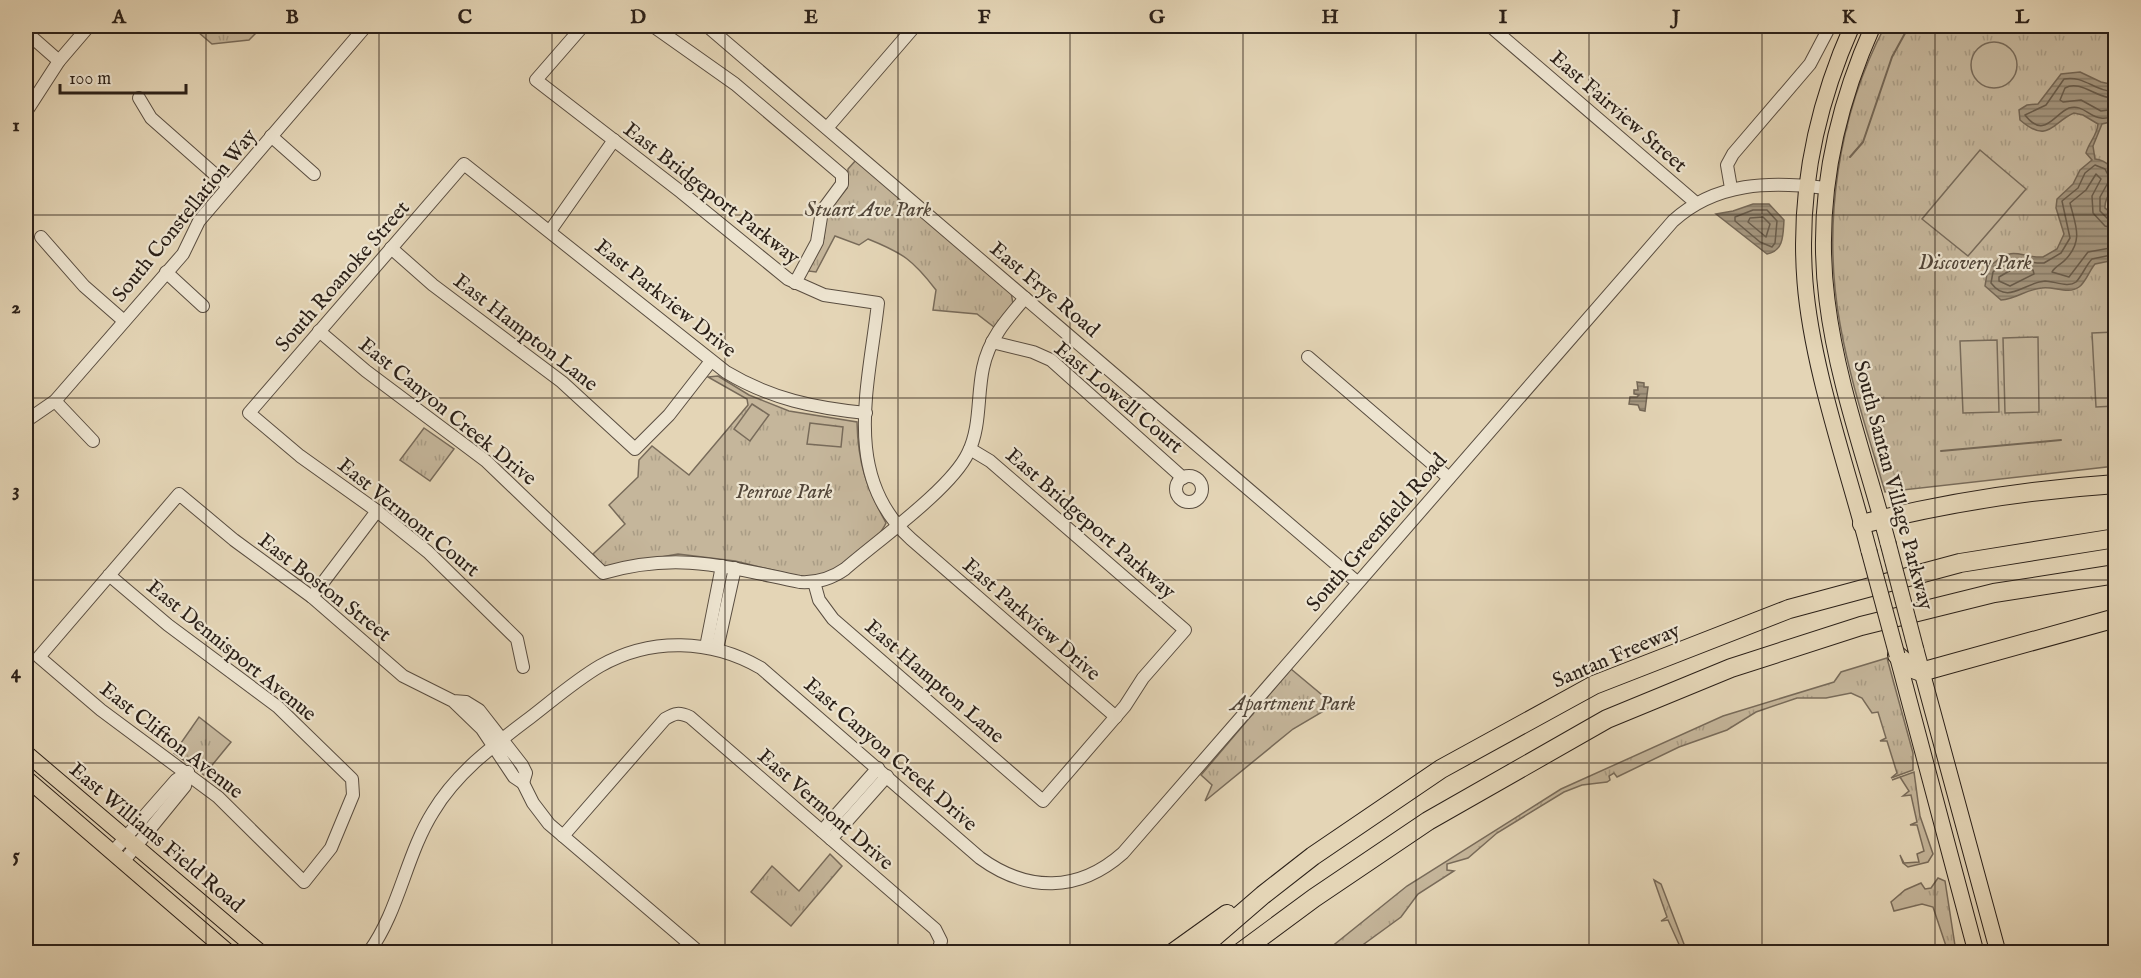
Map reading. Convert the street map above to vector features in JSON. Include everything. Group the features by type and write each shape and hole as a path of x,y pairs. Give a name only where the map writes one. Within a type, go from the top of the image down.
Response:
{"highway":[{"path":"1862,524 1944,503 2048,488 2115,484"},
{"name":"Santan Freeway","path":"1197,952 1263,895 1313,856 1457,758 1594,685 1789,609 1960,563 2115,538"},
{"path":"1241,952 1314,898 1428,820 1607,719 1731,668 1861,626 1972,598 2115,574"},
{"path":"1897,655 1907,665 1922,672 2115,618"},
{"path":"1174,952 1217,919 1263,895"},
{"path":"1256,952 1314,898"}],"main road":[{"name":"South Santan Village Parkway","path":"1852,26 1822,104 1806,185 1804,263 1811,323 1822,376 1976,952"},
{"name":"South Santan Village Parkway","path":"1873,26 1843,102 1825,188 1824,257 1827,302 1846,393 1998,952"},
{"name":"East Williams Field Road","path":"26,753 260,952"},
{"name":"East Williams Field Road","path":"26,778 228,952"},
{"path":"1933,793 1945,803 1958,847 1973,860"},
{"path":"1951,865 1968,877 1978,908 1992,926"}],"street":[{"path":"26,112 59,61 89,26"},
{"name":"South Constellation Way","path":"26,421 55,401 183,254 199,221 366,26"},
{"name":"East Bridgeport Parkway","path":"583,26 536,80 795,283 835,298 878,303"},
{"path":"653,26 743,91 843,177 842,184 823,208 817,242 795,283"},
{"name":"East Frye Road","path":"707,26 1357,582"},
{"path":"826,128 915,26"},
{"name":"East Fairview Street","path":"1490,26 1696,203"},
{"path":"1731,188 1727,165 1733,153 1810,64 1830,26"},
{"path":"26,32 59,61"},
{"path":"139,98 150,118 228,186"},
{"path":"272,136 314,174"},
{"path":"550,231 614,140"},
{"name":"East Parkview Drive","path":"464,164 502,197 550,231 711,361 743,382 778,397 814,407 866,413"},
{"name":"South Roanoke Street","path":"249,412 464,164"},
{"name":"South Greenfield Road","path":"1042,885 1072,881 1090,875 1111,864 1123,853 1660,235 1696,203 1731,188 1806,185 1825,188"},
{"path":"41,237 84,286 124,321"},
{"name":"East Hampton Lane","path":"391,248 434,285 562,382 635,449 669,415 711,361"},
{"path":"166,272 203,306"},
{"path":"711,648 728,567 800,582 814,582 841,572 949,479 970,449 976,429 983,369 992,342 1002,325 1025,298"},
{"name":"East Parkview Drive","path":"878,303 866,413 865,445 870,477 878,498 896,525 1116,717"},
{"name":"East Canyon Creek Drive","path":"320,331 366,371 486,461 603,573 656,562 693,561 728,567"},
{"name":"East Lowell Court","path":"992,342 1034,352 1051,360 1182,478"},
{"path":"1308,357 1449,478"},
{"path":"55,401 93,441"},
{"name":"East Vermont Court","path":"249,412 300,456 377,511 428,552 517,639 523,667"},
{"name":"East Bridgeport Parkway","path":"970,449 990,461 1185,630 1143,678 1116,717"},
{"name":"East Boston Street","path":"109,575 179,494 234,540 312,597 403,676 453,701 466,702 479,710 499,741 526,773 523,783 541,815 699,952"},
{"path":"312,597 377,511"},
{"name":"East Clifton Avenue","path":"109,575 39,657 102,710 188,772 246,824 304,882"},
{"name":"East Dennisport Avenue","path":"109,575 168,625 278,707 350,776 353,783 353,795 331,848 304,882"},
{"name":"East Hampton Lane","path":"814,582 819,600 833,619 1043,801 1116,717"},
{"name":"East Canyon Creek Drive","path":"369,952 383,929 432,812 461,775 499,741 598,667 655,646 711,648 746,659 761,668 993,867 1023,880 1042,885"},
{"name":"East Vermont Drive","path":"563,836 665,719 676,713 690,717 935,929 940,949"},
{"path":"118,857 131,843 176,780 188,772"},
{"path":"826,835 882,772"}],"green space":[{"path":"191,26 263,26 249,40 212,44"},
{"name":"Discovery Park","path":"1885,26 2115,26 2115,466 1885,492 1844,345 1835,286 1833,248 1834,209 1845,133 1869,60"},
{"path":"1994,42 2003,43 2011,48 2016,56 2016,74 2011,82 2003,87 1994,88 1985,87 1977,82 1972,74 1971,65 1972,56 1977,48 1985,43"},
{"path":"1980,150 2026,189 1968,256 1922,219"},
{"name":"Stuart Ave Park","path":"856,160 1011,292 1013,304 994,327 977,314 933,310 936,290 921,271 899,253 868,239 859,245 835,236 816,272 808,271 824,238 826,214 847,188 848,169"},
{"path":"2115,332 2115,406 2096,407 2092,333"},
{"path":"2038,337 2039,412 2005,413 2003,338"},
{"path":"1997,340 1999,412 1963,413 1960,341"},
{"name":"Penrose Park","path":"718,376 749,395 789,411 857,422 864,474 886,523 866,548 818,581 735,561 678,554 604,567 593,554 625,524 609,505 638,477 639,460 652,446 689,475 748,405 747,399 708,377"},
{"path":"752,404 769,415 750,441 734,429"},
{"path":"810,423 843,427 841,447 807,444"},
{"path":"424,428 454,449 430,481 400,460"},
{"path":"1887,658 1913,753 1913,770 1891,778 1897,773 1887,741 1880,741 1886,738 1878,712 1872,713 1862,698 1851,693 1826,698 1797,698 1756,712 1727,730 1679,747 1617,777 1614,773 1609,776 1610,780 1607,782 1582,785 1564,792 1497,833 1468,858 1447,864 1447,870 1454,871 1418,894 1401,917 1353,952 1325,952 1407,886 1561,789 1723,716 1834,682 1841,672"},
{"name":"Apartment Park","path":"1291,669 1334,705 1293,729 1205,801 1212,785 1201,775"},
{"path":"199,717 231,742 204,775 174,753"},
{"path":"1914,772 1920,816 1933,854 1928,862 1908,867 1903,863 1900,855 1904,863 1919,862 1917,854 1924,851 1917,825 1910,825 1917,822 1911,795 1903,796 1909,791 1900,777"},
{"path":"830,854 842,866 791,926 751,892 772,866 799,891"},
{"path":"1938,878 1945,881 1956,952 1948,952 1933,907 1922,904 1894,911 1891,902 1905,890 1921,883 1925,889 1931,888"},
{"path":"1654,880 1661,884 1687,952 1679,952 1682,951 1668,920 1661,921 1667,917"}],"water":[{"path":"2080,72 2101,82 2115,85 2115,121 2102,124 2093,146 2095,159 2110,166 2115,177 2105,208 2115,216 2115,260 2095,264 2084,282 2075,289 2036,289 2001,300 1985,286 1988,268 1997,260 2010,254 2043,257 2057,249 2064,234 2056,208 2057,199 2073,184 2080,170 2092,160 2086,153 2098,124 2083,115 2074,113 2050,129 2038,131 2020,120 2019,110 2027,105 2038,104 2061,74"},
{"path":"1753,204 1769,204 1784,220 1780,246 1773,252 1767,254 1716,214"},
{"path":"1637,382 1644,383 1644,387 1648,387 1645,411 1640,410 1638,405 1629,404 1630,397 1639,395 1634,394 1634,390 1638,390"}],"waterway":[{"path":"1850,157 1863,142 1892,57 1909,26"},
{"path":"1941,451 2061,440"}]}
